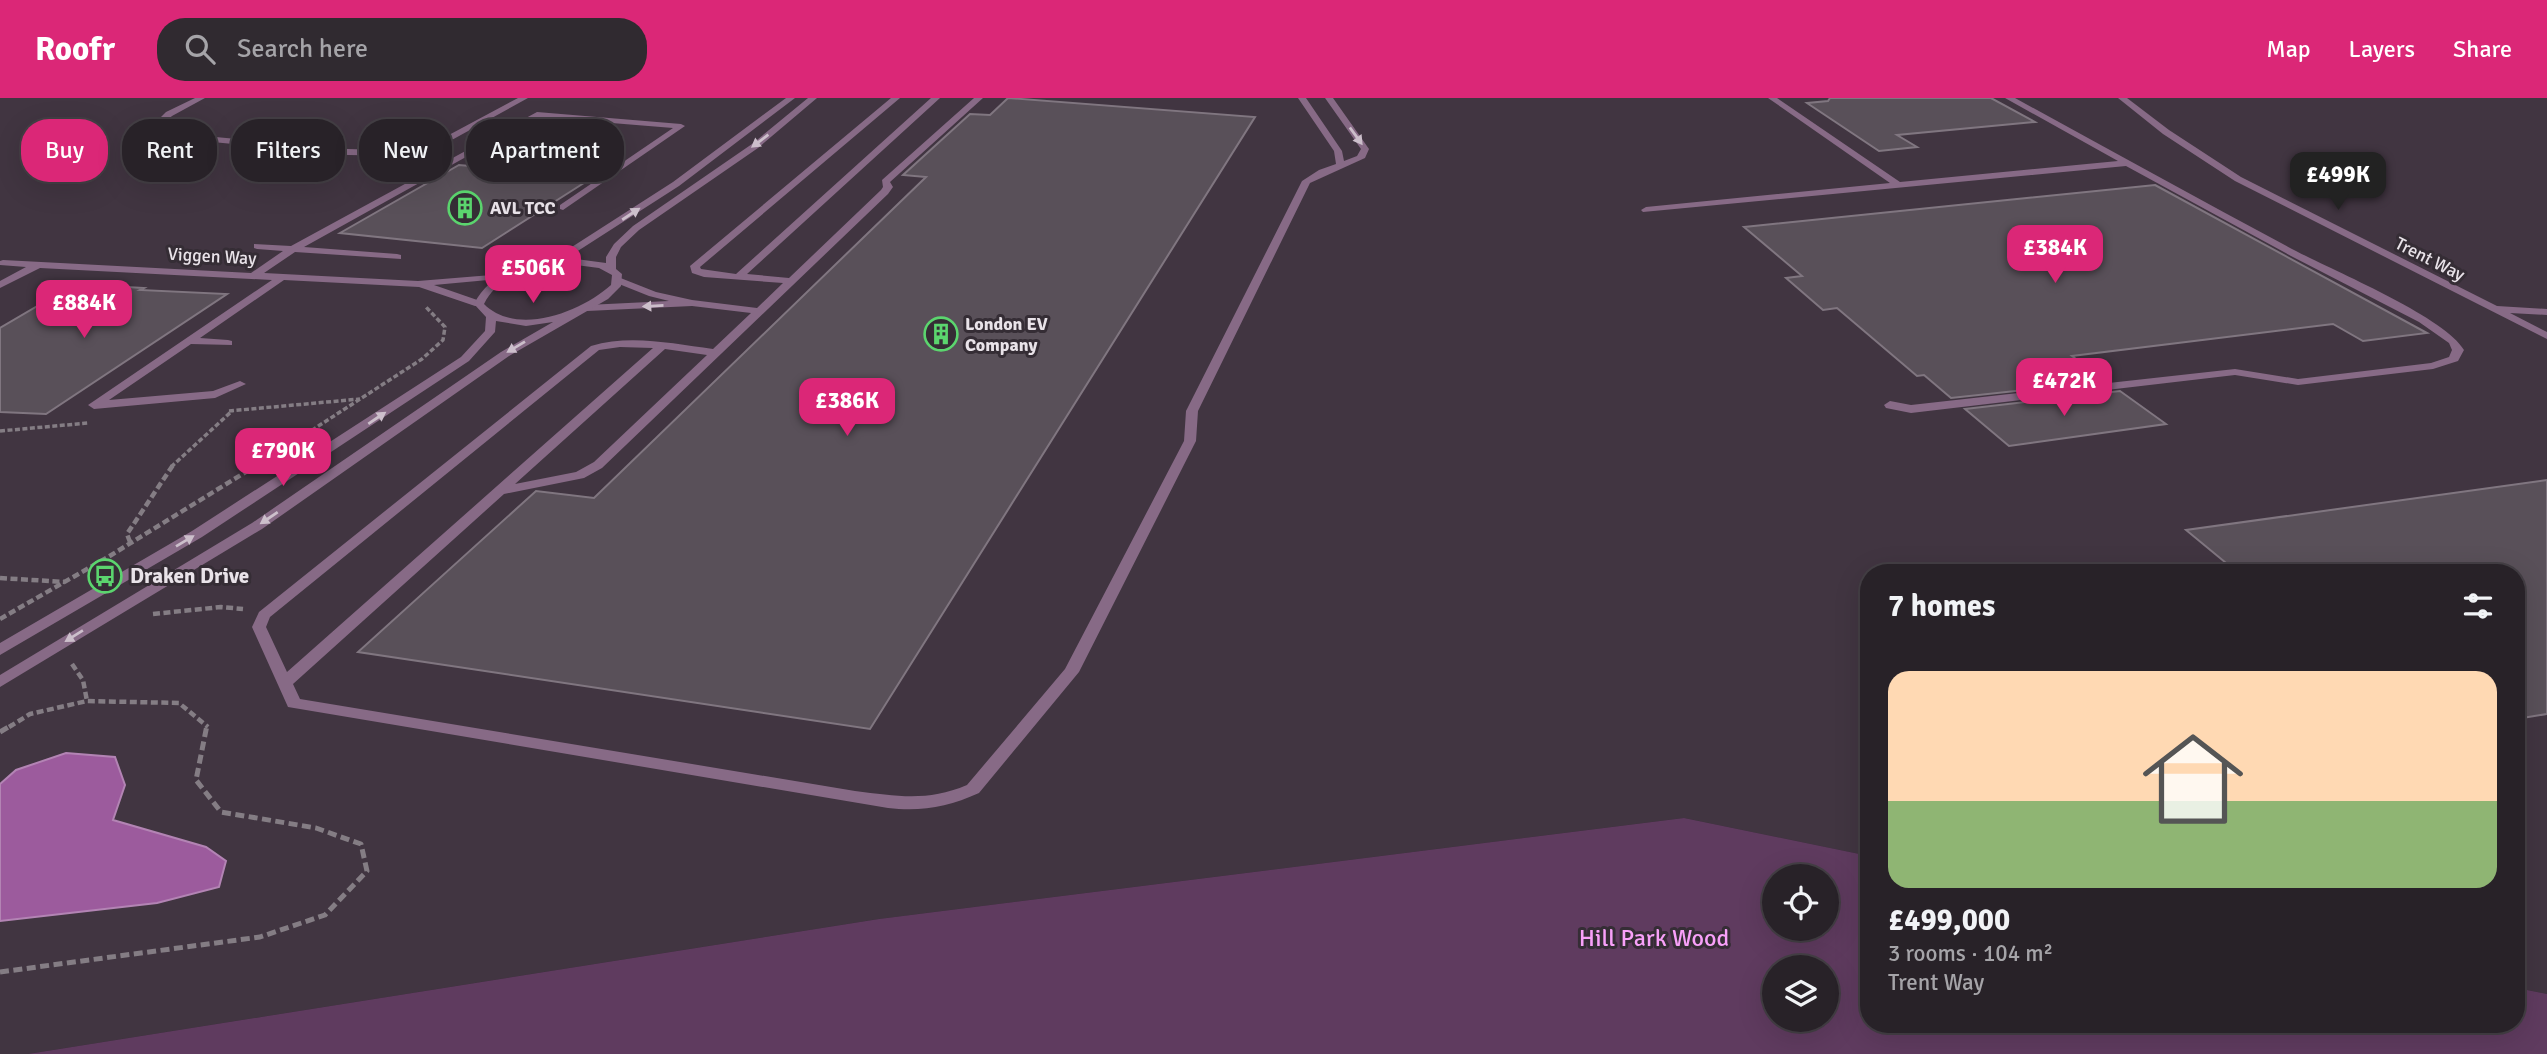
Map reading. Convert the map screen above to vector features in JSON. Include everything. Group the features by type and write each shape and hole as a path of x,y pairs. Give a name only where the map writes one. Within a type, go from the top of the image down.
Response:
{"street":[{"path":"201,98 169,114 161,122 165,131 182,136 359,152"},
{"path":"452,137 524,98"},
{"path":"692,303 581,311 520,321 491,317 483,312 479,304 488,288 511,275 567,254 623,219 724,151 791,98"},
{"path":"611,269 611,257 617,246 636,228 755,146 813,98"},
{"path":"791,281 704,274 696,271 695,266 897,98"},
{"path":"738,277 936,98"},
{"path":"499,491 589,471 885,192 888,187 885,182 979,98"},
{"path":"1302,98 1338,151 1341,165"},
{"path":"716,353 613,343 595,348 264,615 259,627 294,703 855,797 927,805 950,800 972,789 1071,672 1190,441 1192,411 1306,181 1361,158 1365,149 1329,98"},
{"path":"1772,98 1898,185"},
{"path":"1890,405 1911,409 2235,372 2298,382 2433,366 2454,359 2458,350 2453,341 2423,320 2294,254 2009,98"},
{"name":"Trent Way","path":"2122,98 2166,132 2238,179 2547,336"},
{"path":"253,276 294,248 537,114 681,126 563,207"},
{"path":"1646,210 2126,163"},
{"path":"257,246 397,257"},
{"path":"0,682 257,526 495,360 611,294 618,280 617,274 611,269 576,262 528,269"},
{"name":"Viggen Way","path":"3,263 418,284 511,275"},
{"path":"0,285 37,265"},
{"path":"240,384 215,394 94,405 281,278"},
{"path":"618,280 653,294 692,303 760,311"},
{"name":"Viggen Way","path":"418,284 479,304"},
{"path":"2493,309 2547,312"},
{"path":"0,650 208,527 465,359 490,332 491,317"},
{"path":"188,341 228,343"},
{"path":"285,682 661,347"}],"path":[{"path":"0,619 66,582 272,456 422,359 443,340 445,327 423,304 446,294"},
{"path":"130,542 127,534 176,460 233,410"},
{"path":"0,578 66,582"},
{"path":"153,614 172,615 229,605 264,615"},
{"path":"72,664 83,680 86,701"},
{"path":"0,732 30,715 86,701 179,703 208,726 196,780 221,812 316,828 361,844 367,871 325,915 260,937 0,972"}],"shaded area":[{"path":"0,98 2547,98 2547,994 2525,990 2525,564 1860,564 1860,854 1684,818 879,919 28,1054 0,1054"},
{"path":"66,753 115,757 125,785 113,820 206,847 226,861 219,887 157,903 0,921 0,784 16,770"}],"green space":[{"name":"Hill Park Wood","path":"1684,818 1860,854 1860,1033 2525,1033 2525,990 2547,994 2547,1054 28,1054 879,919"}],"building":[{"name":"London EV Company","path":"1008,98 1255,117 870,729 358,652 536,491 594,498 926,177 903,175 970,114 990,115"},
{"path":"1830,98 1991,98 2035,122 1897,135 1917,147 1879,151 1807,103 1828,101"},
{"name":"AVL TCC","path":"459,165 466,166 466,182 585,182 482,248 340,233 429,182 452,182 452,169"},
{"path":"2155,185 2427,333 2363,341 2333,324 2072,356 2106,381 1951,398 1924,375 1917,376 1837,308 1823,310 1786,278 1802,276 1744,227"},
{"path":"75,284 227,294 46,414 0,412 0,328"},
{"path":"2120,391 2166,424 2009,446 1965,409"},
{"path":"2547,480 2547,714 2525,718 2525,564 2227,564 2186,530"}],"place":[{"name":"AVL TCC","path":"465,208"},
{"name":"London EV Company","path":"941,334"},
{"name":"Draken Drive","path":"105,576"}]}
